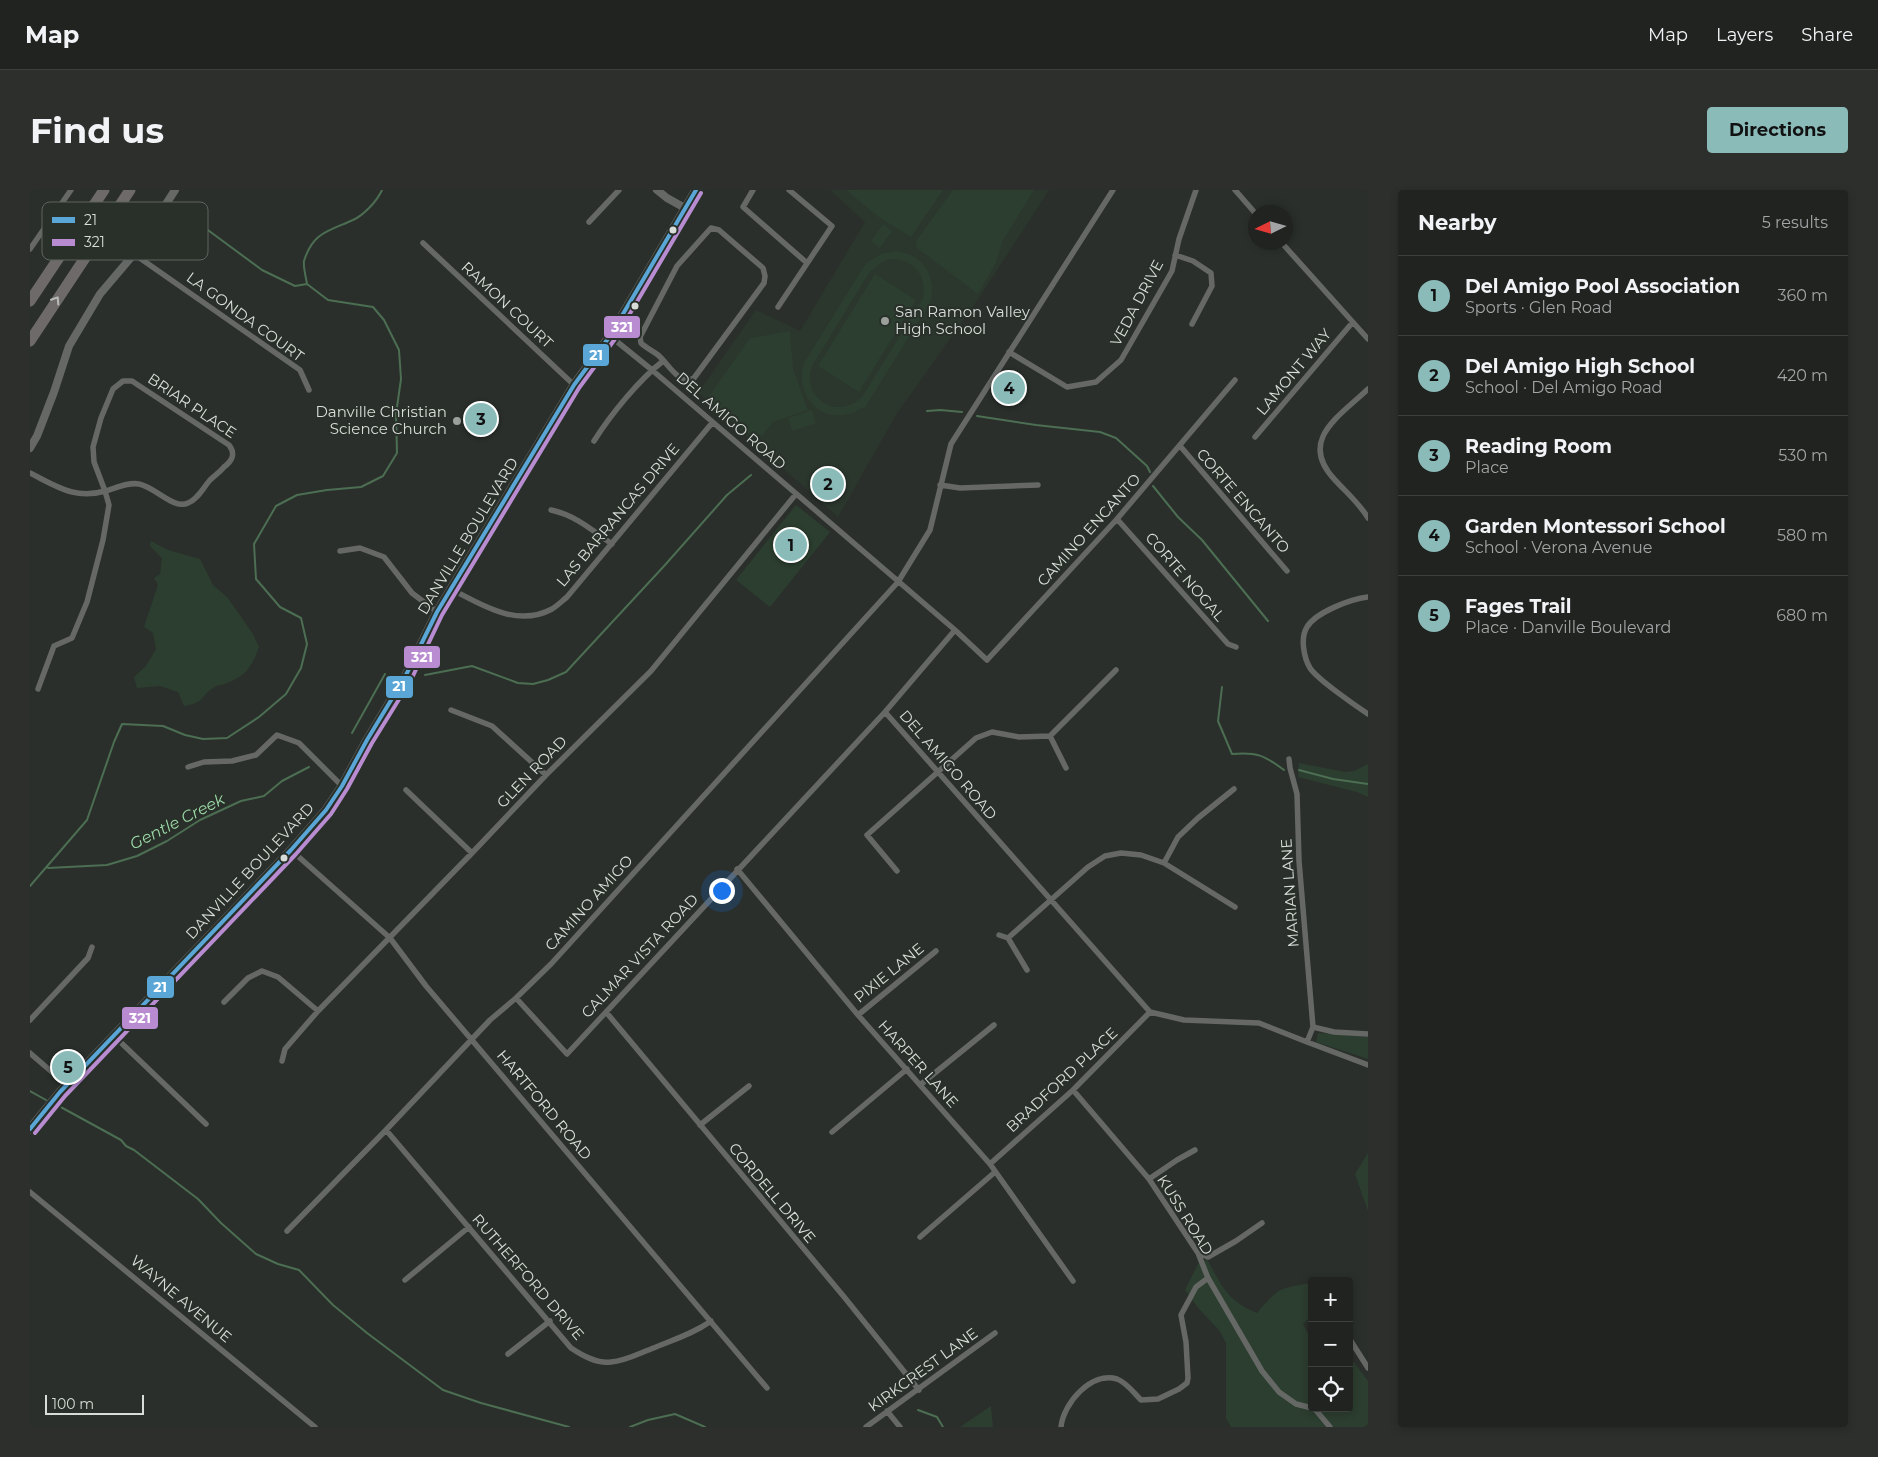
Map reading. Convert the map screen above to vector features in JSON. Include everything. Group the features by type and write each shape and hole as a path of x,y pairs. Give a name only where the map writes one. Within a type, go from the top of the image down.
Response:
{"highway":[{"path":"96,202 104,190"},
{"path":"122,202 130,190"},
{"path":"30,302 58,260"},
{"path":"30,342 84,260"}],"main road":[{"name":"DANVILLE BOULEVARD","path":"30,1129 112,1035 291,850 326,810 405,677 437,612 574,385 610,336 696,190"}],"street":[{"path":"63,202 71,190"},
{"path":"167,202 175,190"},
{"path":"589,222 619,190"},
{"path":"657,190 685,208"},
{"path":"753,190 743,207 807,263"},
{"path":"778,307 832,226 789,190"},
{"name":"CAMINO AMIGO","path":"287,1231 490,1020 551,964 898,582 930,530 951,444 1113,190"},
{"name":"VEDA DRIVE","path":"1009,352 1067,387 1096,382 1121,360 1172,271 1175,255 1196,190"},
{"path":"1235,190 1248,205"},
{"path":"711,228 719,230 762,268 765,276 764,283 694,378 689,380 683,379 663,361 641,343 642,331 677,266 708,230 711,228"},
{"path":"30,249 42,232"},
{"name":"RAMON COURT","path":"423,243 574,385"},
{"path":"1288,250 1368,339"},
{"path":"1175,255 1193,261 1211,273 1212,286 1192,324"},
{"path":"30,448 47,410 69,346 100,294 129,260"},
{"name":"LA GONDA COURT","path":"143,260 300,370 310,390"},
{"name":"LAMONT WAY","path":"1255,437 1352,323"},
{"name":"DEL AMIGO ROAD","path":"610,336 955,630 885,712 1150,1012"},
{"path":"594,441 605,424 652,370 663,361"},
{"name":"CAMINO ENCANTO","path":"955,630 987,660 1117,519 1235,380"},
{"name":"BRIAR PLACE","path":"123,381 132,381 229,445 233,450 233,456 229,463 211,479 196,498 187,504 177,504 148,487 138,484 126,485 105,491 94,462 93,446 101,418 113,389 123,381"},
{"path":"1368,389 1325,430 1320,442 1319,455 1327,472 1368,518"},
{"name":"LAS BARRANCAS DRIVE","path":"452,589 488,609 516,617 537,614 551,609 567,597 712,422"},
{"name":"CORTE ENCANTO","path":"1180,447 1287,571"},
{"path":"30,473 74,494 92,495 105,491 109,505 104,540 87,602 72,638 54,646 38,689"},
{"path":"940,485 960,488 1038,485"},
{"name":"GLEN ROAD","path":"282,1061 285,1049 318,1011 546,775 650,672 796,494"},
{"path":"551,510 566,514 580,521 612,544"},
{"name":"CORTE NOGAL","path":"1117,519 1228,644 1236,647"},
{"path":"340,551 360,548 384,557 412,593 437,612"},
{"path":"1368,597 1346,602 1312,622 1306,628 1303,640 1304,652 1311,670 1368,714"},
{"path":"897,871 867,835 976,738 992,732 1019,738 1050,736 1116,670"},
{"path":"451,710 492,726 546,775"},
{"name":"CALMAR VISTA ROAD","path":"516,998 567,1054 885,712"},
{"path":"188,767 204,762 232,760 256,755 277,735 299,743 342,786"},
{"path":"1050,736 1066,768"},
{"name":"MARIAN LANE","path":"1289,759 1298,794 1299,861 1313,1027"},
{"path":"1164,863 1178,837 1234,789"},
{"path":"406,790 472,853"},
{"name":"HARTFORD ROAD","path":"291,850 390,938 426,986 767,1388"},
{"path":"1008,938 1088,867 1105,856 1121,853 1141,855 1164,863 1235,907"},
{"name":"HARPER LANE","path":"737,869 858,1015 990,1164 1073,1281"},
{"path":"999,934 1008,938 1027,970"},
{"path":"30,1020 88,958 92,947"},
{"name":"PIXIE LANE","path":"858,1015 936,951"},
{"path":"224,1002 248,978 262,971 278,977 318,1011"},
{"name":"CORDELL DRIVE","path":"606,1012 845,1298 919,1390"},
{"path":"1150,1012 1184,1020 1259,1023 1368,1065"},
{"name":"BRADFORD PLACE","path":"990,1164 1073,1090 1150,1012"},
{"path":"920,1085 994,1025"},
{"path":"1307,1042 1313,1027 1334,1032 1368,1034"},
{"path":"112,1035 206,1124"},
{"path":"30,1053 67,1085"},
{"path":"832,1132 907,1069"},
{"path":"700,1125 749,1086"},
{"name":"KUSS ROAD","path":"1061,1427 1065,1409 1070,1401 1086,1387 1103,1378 1120,1380 1141,1400 1158,1399 1184,1386 1188,1378 1186,1342 1181,1315 1196,1287 1208,1278 1198,1254 1149,1179 1073,1090"},
{"name":"RUTHERFORD DRIVE","path":"386,1130 572,1348 583,1356 596,1361 610,1362 625,1359 699,1330 711,1321"},
{"path":"1149,1179 1195,1150"},
{"path":"920,1237 995,1172"},
{"name":"WAYNE AVENUE","path":"30,1192 315,1427"},
{"path":"1198,1254 1208,1257 1262,1223"},
{"path":"405,1280 468,1227"},
{"path":"1208,1278 1262,1371 1284,1396 1296,1404 1308,1407"},
{"path":"508,1354 550,1321"},
{"name":"KIRKCREST LANE","path":"866,1427 995,1333"},
{"path":"1353,1344 1368,1368"},
{"path":"887,1410 900,1427"},
{"path":"1317,1412 1330,1427"}],"shaded area":[{"name":"San Ramon Valley High School","path":"830,190 1049,190 981,295 896,415 838,517 698,393 756,310 800,331 865,222"},
{"path":"846,190 943,190 911,237 880,218"},
{"path":"953,190 1034,190 1002,242 996,263 978,294 917,248 916,241"},
{"path":"883,224 892,231 880,248 871,241"},
{"path":"896,251 906,253 921,262 930,276 932,284 930,303 864,409 862,408 850,414 837,415 826,413 816,408 808,399 803,389 804,363 866,263 883,253","holes":["890,259 899,260 913,266 918,271 923,284 922,300 862,397 852,404 842,407 824,403 816,396 812,388 810,378 812,366 869,273 881,263"]},
{"path":"875,274 916,300 859,392 818,366"},
{"path":"790,331 793,369 808,410 773,422 762,436 752,432 749,434 709,402 709,396 750,338"},
{"path":"812,410 816,423 792,431 788,418"},
{"path":"796,505 830,532 770,607 736,580"},
{"path":"785,534 803,547 796,556 785,547 779,554 773,550"},
{"path":"151,541 168,550 200,559 213,585 227,597 253,634 259,647 254,660 244,673 234,680 214,687 198,702 190,705 184,706 178,692 160,686 137,688 134,677 146,666 156,649 153,633 144,627 158,585 154,578 160,574 162,558 150,546"},
{"path":"1299,763 1345,772 1354,771 1368,764 1368,797 1357,792 1298,777"},
{"path":"1318,1033 1368,1037 1368,1059 1316,1042"},
{"path":"1368,1153 1368,1211 1355,1174"},
{"path":"1207,1259 1226,1292 1239,1303 1257,1313 1280,1290 1308,1284 1308,1319 1303,1324 1308,1333 1308,1412 1353,1412 1353,1361 1368,1381 1368,1427 1231,1427 1226,1418 1226,1343 1219,1330 1199,1309 1185,1290 1198,1264"},
{"path":"991,1406 993,1427 960,1427"}],"waterway":[{"path":"30,886 87,820 122,724 163,726 185,735 203,739 227,738 259,717 286,694 301,668 307,644 301,618 280,607 256,579 254,544 276,506 297,495 361,487 383,476 397,453 396,414 401,379 399,350 384,320 373,307 328,300 307,284 304,266 308,251 317,238 329,230 361,215 374,203 382,190"},
{"path":"208,230 262,270 295,286 307,284"},
{"path":"927,411 962,412"},
{"path":"977,416 1100,432 1116,438 1147,466 1150,472"},
{"path":"425,675 472,666 518,683 533,684 566,672 727,495 751,475"},
{"path":"1153,486 1178,517 1202,540 1268,621"},
{"path":"352,733 385,674"},
{"path":"1222,687 1218,721 1232,754 1254,754 1271,761 1284,770"},
{"name":"Gentle Creek","path":"48,868 107,865 137,856 167,841 200,820 241,801 264,796 282,781 309,767"},
{"path":"1299,770 1333,779 1368,784"},
{"path":"30,1091 46,1100"},
{"path":"57,1105 121,1140 126,1146 134,1150 198,1199 221,1223 256,1254 278,1264 299,1270 333,1305 443,1390 481,1403 569,1427"},
{"path":"918,1410 937,1417 943,1427"},
{"path":"630,1427 648,1420 675,1414 705,1427"}],"transit line":[{"name":"21","path":"30,1129 60,1092 291,850 326,810 405,677 437,612 574,385 610,336 696,190"},
{"name":"321","path":"35,1133 65,1096 296,854 331,814 411,680 442,615 579,388 615,339 701,193"}],"place":[{"name":"San Ramon Valley High School","path":"885,321"},
{"name":"Garden Montessori School","path":"1009,388"},
{"name":"Reading Room","path":"481,419"},
{"name":"Danville Christian Science Church","path":"457,421"},
{"name":"Del Amigo High School","path":"828,484"},
{"name":"Del Amigo Pool Association","path":"791,545"},
{"name":"Fages Trail","path":"68,1067"}]}
